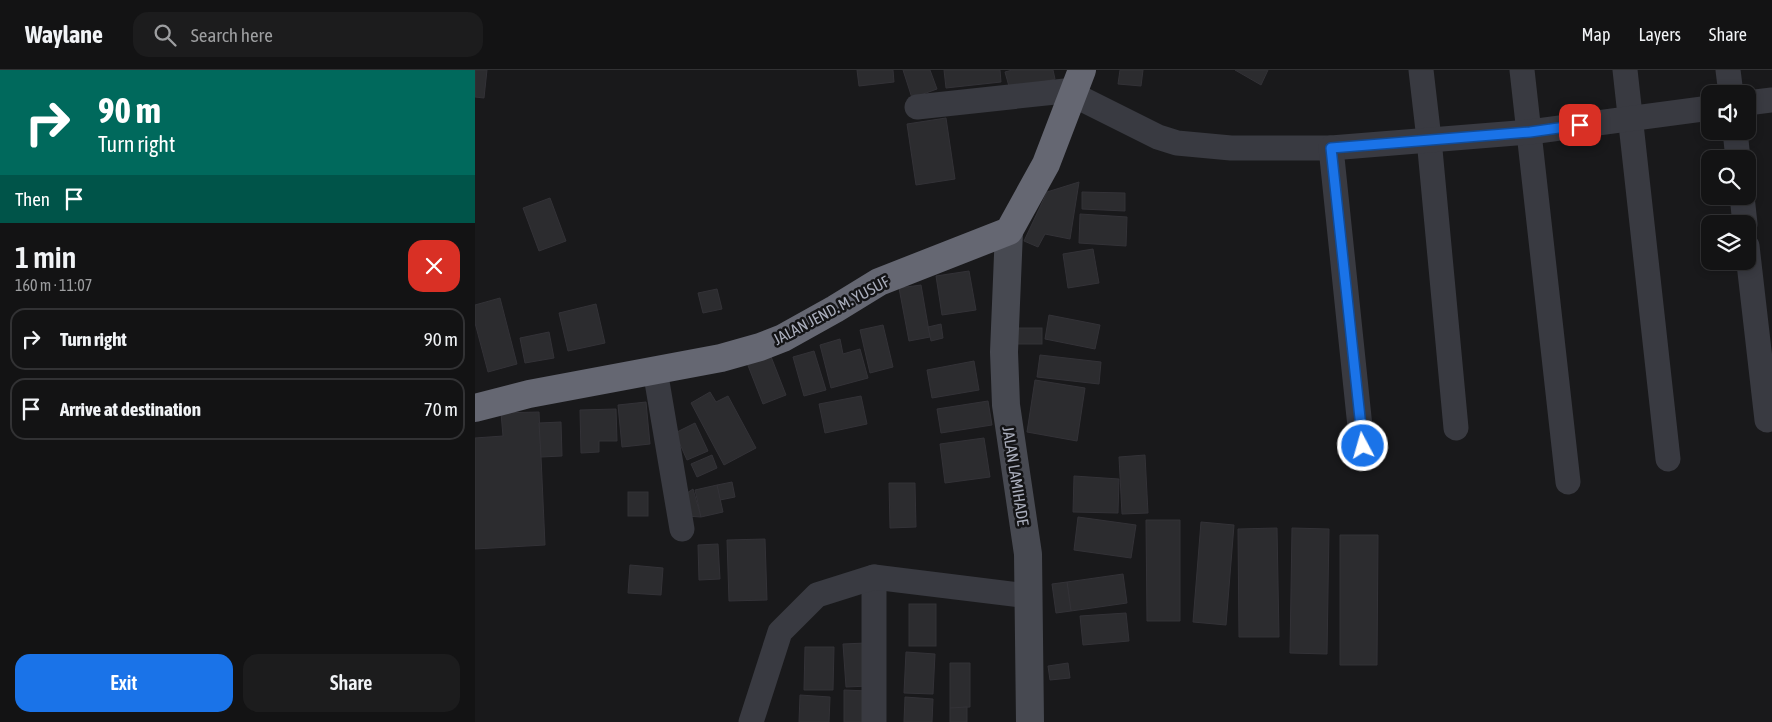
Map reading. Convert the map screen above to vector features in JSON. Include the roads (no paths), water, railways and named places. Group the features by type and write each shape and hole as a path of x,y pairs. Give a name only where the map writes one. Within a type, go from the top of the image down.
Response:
{"highway":[{"path":"1009,231 1046,164 1076,84"},
{"name":"JALAN JEND. M. YUSUF","path":"475,408 529,394 721,358 768,344 835,309 879,282 1009,231"}],"street":[{"path":"1421,70 1456,428"},
{"path":"1522,70 1568,482"},
{"path":"1625,70 1668,459"},
{"path":"1728,70 1730,85"},
{"path":"917,107 1076,84 1158,137 1177,143 1231,148 1331,148 1530,132 1701,109"},
{"path":"1756,102 1772,100"},
{"path":"1331,148 1363,446"},
{"name":"JALAN LAMIHADE","path":"1009,231 1004,352 1005,405 1027,554 1030,722"},
{"path":"1750,270 1767,420"},
{"path":"655,370 682,529"},
{"path":"874,577 875,722"},
{"path":"751,722 780,632 817,595 874,577 1028,596"}]}
